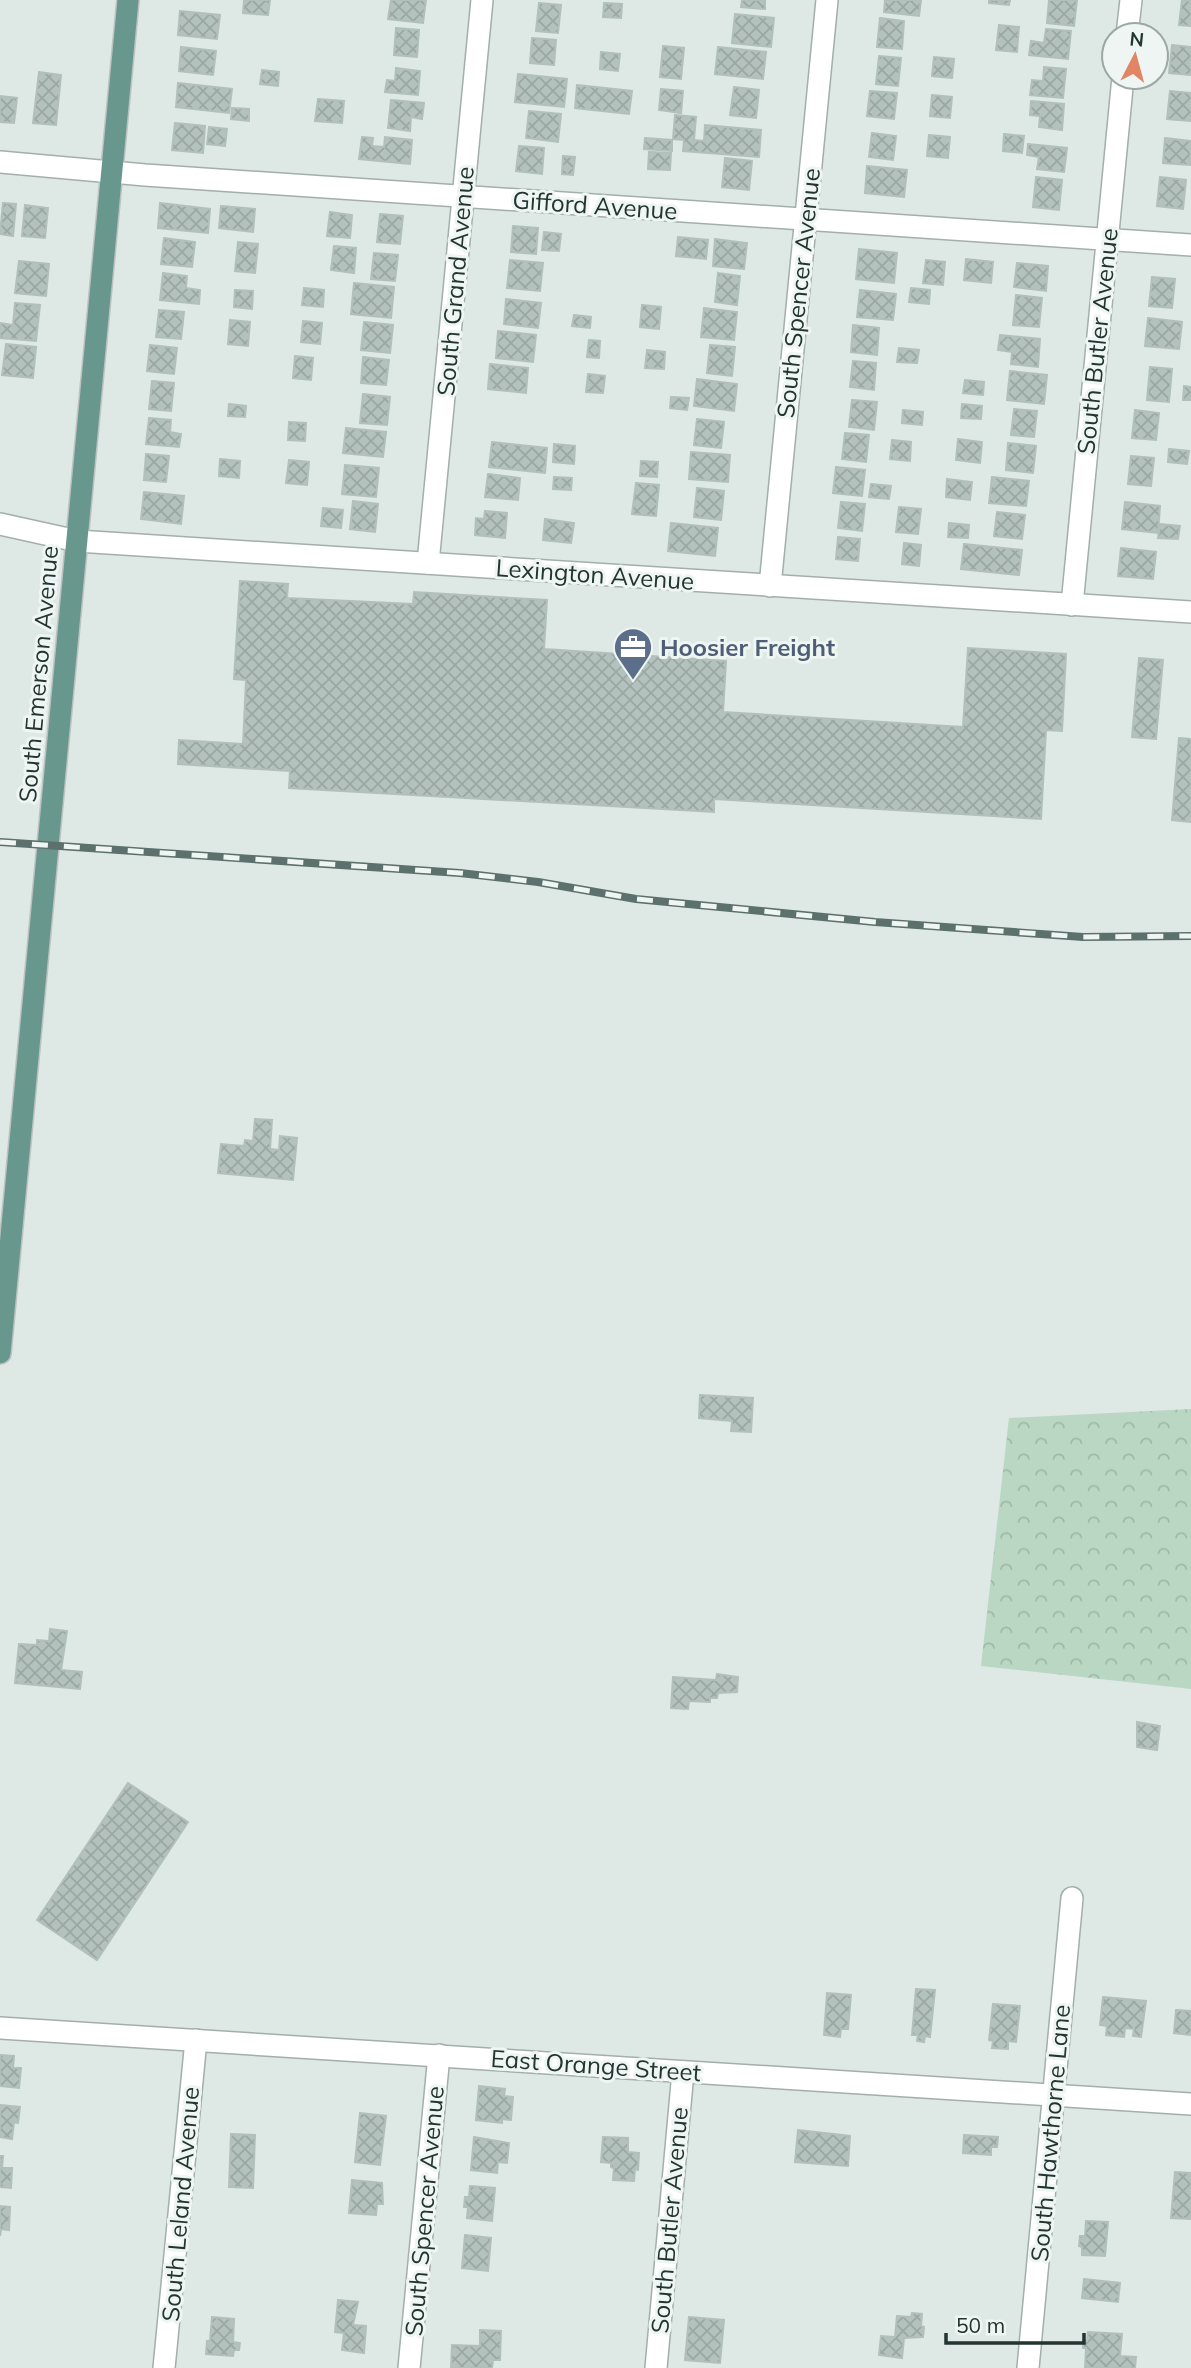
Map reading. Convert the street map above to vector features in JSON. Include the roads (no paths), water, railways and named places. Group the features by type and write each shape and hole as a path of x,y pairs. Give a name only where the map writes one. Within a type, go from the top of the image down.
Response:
{"main road":[{"name":"South Emerson Avenue","path":"0,1353 128,0"}],"street":[{"name":"South Grand Avenue","path":"428,563 482,0"},
{"name":"South Spencer Avenue","path":"770,586 827,0"},
{"path":"1128,21 1130,0"},
{"name":"South Butler Avenue","path":"1072,605 1123,91"},
{"name":"Gifford Avenue","path":"0,162 112,173 1191,245"},
{"name":"Lexington Avenue","path":"0,524 77,541 1191,612"},
{"name":"South Hawthorne Lane","path":"1028,2368 1072,1898"},
{"name":"East Orange Street","path":"0,2028 1191,2104"},
{"name":"South Leland Avenue","path":"164,2368 195,2040"},
{"name":"South Spencer Avenue","path":"409,2368 439,2054"},
{"name":"South Butler Avenue","path":"656,2368 683,2072"}],"railway":[{"path":"0,842 460,873 538,882 636,899 875,922 1083,937 1191,936"}],"place":[{"name":"Hoosier Freight","path":"633,681"}]}
